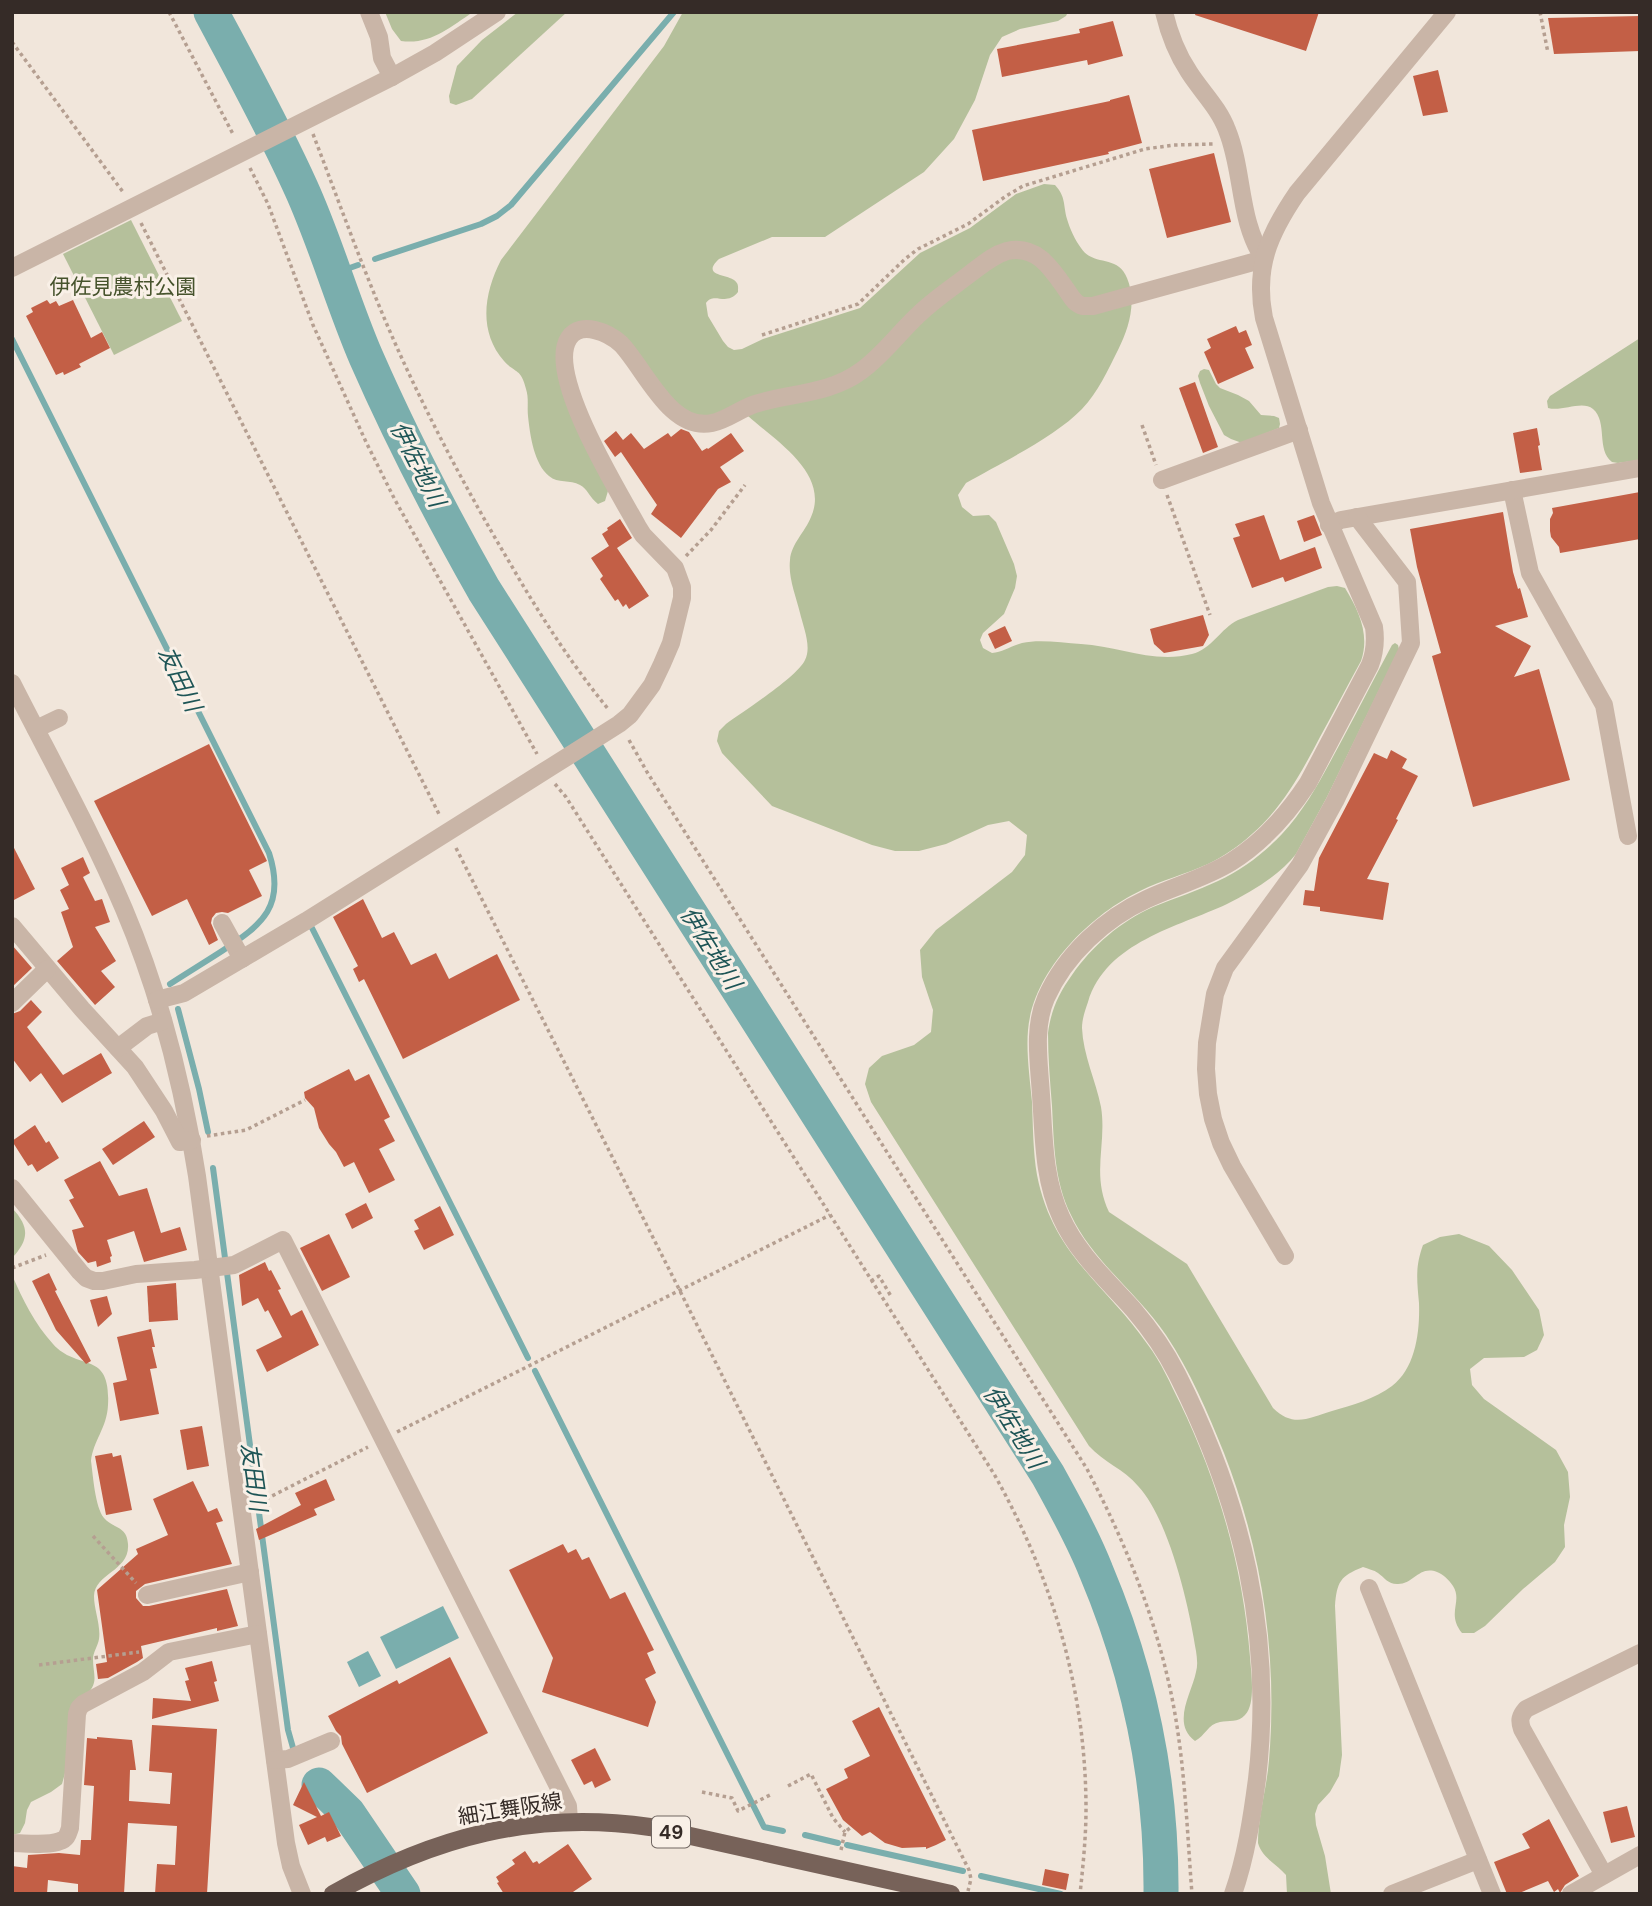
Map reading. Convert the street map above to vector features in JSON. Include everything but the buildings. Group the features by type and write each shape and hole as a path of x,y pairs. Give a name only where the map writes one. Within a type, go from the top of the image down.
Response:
{"main road":[{"name":"細江舞阪線","path":"333,1894 384,1866 441,1844 488,1832 569,1821 650,1827 951,1894"}],"street":[{"path":"369,12 379,37 383,58 392,77"},
{"path":"12,268 392,77 435,53 497,12"},
{"path":"1164,12 1187,70 1219,113 1227,129 1248,228 1264,259"},
{"path":"1233,1894 1254,1803 1261,1715 1257,1627 1242,1541 1215,1457 1175,1371 1157,1340 1088,1260 1061,1218 1046,1170 1038,1032 1040,1016 1051,988 1071,959 1098,931 1146,899 1213,872 1245,853 1274,828 1308,783 1370,665 1376,640 1374,627 1329,525 1264,318 1260,288 1264,259 1275,229 1297,193 1447,12"},
{"path":"157,1000 184,993 233,942 306,921 618,724 630,715 645,695 671,643 682,598 682,587 675,568 643,535 578,413 565,361 569,338 578,331 600,331 611,337 620,344 656,391 680,416 698,424 708,424 719,422 751,405 820,390 858,374 933,302 997,255 1009,251 1023,250 1047,262 1074,302 1083,306 1093,306 1264,259"},
{"path":"1161,480 1299,430"},
{"path":"1329,525 1357,517 1640,468"},
{"path":"1512,490 1530,573 1604,705 1628,836"},
{"path":"1285,1256 1221,1143 1208,1094 1207,1043 1215,994 1225,968 1300,864 1335,801 1411,643 1407,582 1357,517"},
{"path":"12,683 114,887 141,954 174,1057 221,1266 250,1572 258,1634 288,1757 286,1843 291,1866 302,1894"},
{"path":"36,729 59,718"},
{"path":"12,926 150,1088 180,1142 192,1140"},
{"path":"12,1003 47,969"},
{"path":"118,1048 147,1026 163,1021"},
{"path":"13,1189 86,1278 94,1281 221,1266 283,1240 568,1806 569,1821"},
{"path":"147,1595 250,1572"},
{"path":"1369,1588 1492,1894"},
{"path":"12,1843 53,1843 68,1836 77,1714 83,1704 143,1672 169,1652 258,1634"},
{"path":"1604,1875 1522,1729 1521,1714 1526,1709 1640,1653"},
{"path":"288,1757 331,1741"},
{"path":"1571,1894 1640,1855"},
{"path":"1392,1894 1478,1860"}],"path":[{"path":"169,12 244,152 268,204 313,325 366,442 426,556 530,740 1009,1500 1034,1553 1054,1607 1074,1683 1083,1750 1086,1809 1080,1894"},
{"path":"1540,12 1548,53"},
{"path":"12,41 133,208 680,1289 969,1870 971,1880 968,1894"},
{"path":"305,121 374,295 405,365 456,469 494,536 554,634 618,724 1104,1501 1138,1578 1166,1670 1183,1776 1192,1894"},
{"path":"762,335 858,304 918,249 968,224 1023,186 1145,149 1216,144 1230,140"},
{"path":"1142,425 1210,615"},
{"path":"675,568 711,530 745,485"},
{"path":"213,1135 246,1130 305,1100"},
{"path":"266,1499 830,1215"},
{"path":"12,1268 49,1254"},
{"path":"871,1281 879,1276 892,1298"},
{"path":"93,1536 147,1595"},
{"path":"38,1665 136,1652"},
{"path":"788,1786 811,1774 833,1818 845,1832"},
{"path":"702,1792 732,1798 738,1811 770,1795"},
{"path":"841,1852 845,1832 851,1826"}],"green space":[{"path":"385,12 473,12 439,34 411,42 401,41"},
{"path":"518,12 567,12 472,99 456,105 450,103 449,96 457,66 482,40"},
{"path":"683,12 1068,12 1058,21 1020,29 1002,37 990,55 975,100 954,139 924,172 825,237 772,237 719,259 714,265 714,272 734,280 738,292 729,298 713,298 706,303 708,316 723,341 734,350 742,349 763,339 860,308 920,253 970,228 1016,194 1044,184 1055,185 1059,189 1067,219 1081,248 1092,257 1118,266 1127,278 1131,296 1130,315 1110,365 1098,388 1082,409 1043,439 966,483 958,495 962,507 973,516 989,515 996,522 1017,576 1004,614 983,633 980,640 983,648 992,653 1036,641 1095,645 1150,656 1178,657 1205,648 1238,620 1337,586 1345,588 1362,623 1364,642 1361,661 1298,776 1273,813 1226,854 1121,901 1084,930 1052,966 1032,1008 1028,1030 1035,1157 1045,1203 1068,1248 1132,1323 1165,1373 1206,1464 1235,1559 1247,1624 1252,1679 1251,1703 1242,1718 1216,1723 1195,1741 1184,1726 1184,1717 1197,1669 1196,1651 1183,1588 1159,1519 1138,1486 1089,1446 871,1102 865,1084 869,1068 882,1056 914,1045 931,1032 933,1010 922,977 920,950 936,930 1012,872 1025,855 1027,835 1009,821 988,825 946,844 919,851 895,851 872,845 772,806 722,753 717,741 719,731 726,724 792,675 807,655 806,636 790,567 791,554 811,517 815,501 807,473 785,448 748,416 708,418 683,412 602,326 560,348 608,491 605,501 598,504 582,486 560,481 544,471 536,457 532,440 524,382 520,374 504,361 490,337 486,312 491,285 501,260 664,46"},
{"name":"伊佐見農村公園","path":"131,220 182,321 114,355 63,254"},
{"path":"1640,338 1640,460 1612,462 1604,450 1600,421 1593,409 1583,406 1548,408 1547,401 1550,396"},
{"path":"1204,369 1209,370 1220,388 1249,401 1261,415 1279,418 1279,428 1242,443 1224,435 1200,383 1198,376"},
{"path":"1395,643 1399,649 1327,797 1296,854 1273,876 1246,894 1166,929 1127,951 1110,965 1097,982 1082,1025 1085,1048 1101,1107 1100,1172 1109,1212 1187,1264 1273,1408 1280,1414 1294,1420 1316,1416 1371,1398 1385,1391 1400,1378 1411,1359 1417,1337 1417,1274 1420,1253 1423,1245 1440,1237 1459,1234 1489,1246 1512,1270 1539,1310 1544,1335 1537,1350 1524,1357 1484,1358 1470,1369 1472,1385 1484,1399 1556,1450 1568,1472 1570,1497 1564,1525 1565,1547 1555,1562 1474,1633 1462,1633 1457,1626 1456,1592 1448,1579 1437,1572 1425,1571 1407,1582 1394,1584 1363,1567 1341,1581 1335,1606 1342,1755 1339,1776 1318,1805 1315,1814 1331,1894 1287,1894 1286,1875 1266,1857 1258,1843 1269,1760 1271,1682 1264,1604 1248,1527 1224,1453 1183,1363 1154,1319 1091,1248 1065,1202 1054,1148 1048,1033 1053,1009 1063,988 1080,964 1108,935 1153,907 1236,872 1282,834 1315,789"},
{"path":"12,1208 22,1221 25,1233 22,1245 12,1258"},
{"path":"12,1275 29,1311 53,1344 63,1352 99,1368 104,1376 108,1387 108,1405 91,1461 96,1499 104,1518 123,1531 128,1544 124,1560 96,1588 94,1601 99,1634 93,1656 94,1682 87,1694 62,1784 31,1802 20,1833 12,1835"}],"water":[{"path":"443,1606 459,1638 396,1669 380,1637"},
{"path":"368,1651 381,1676 359,1687 347,1662"}],"waterway":[{"name":"伊佐地川","path":"211,12 301,188 357,336 393,416 484,590 1048,1475 1080,1534 1111,1610 1136,1689 1152,1770 1161,1894"},
{"path":"375,259 481,224 511,205 674,12"},
{"path":"333,274 358,265"},
{"name":"友田川","path":"12,339 269,853 274,871 272,900 259,922 249,932 170,984"},
{"path":"312,928 528,1358"},
{"name":"友田川","path":"178,1009 208,1132"},
{"name":"友田川","path":"213,1168 288,1730 295,1755"},
{"path":"535,1371 764,1827 783,1831"},
{"name":"友田川","path":"319,1785 348,1813 403,1894"},
{"path":"805,1835 838,1843"},
{"path":"847,1845 963,1871"},
{"path":"981,1876 1061,1894"}]}
